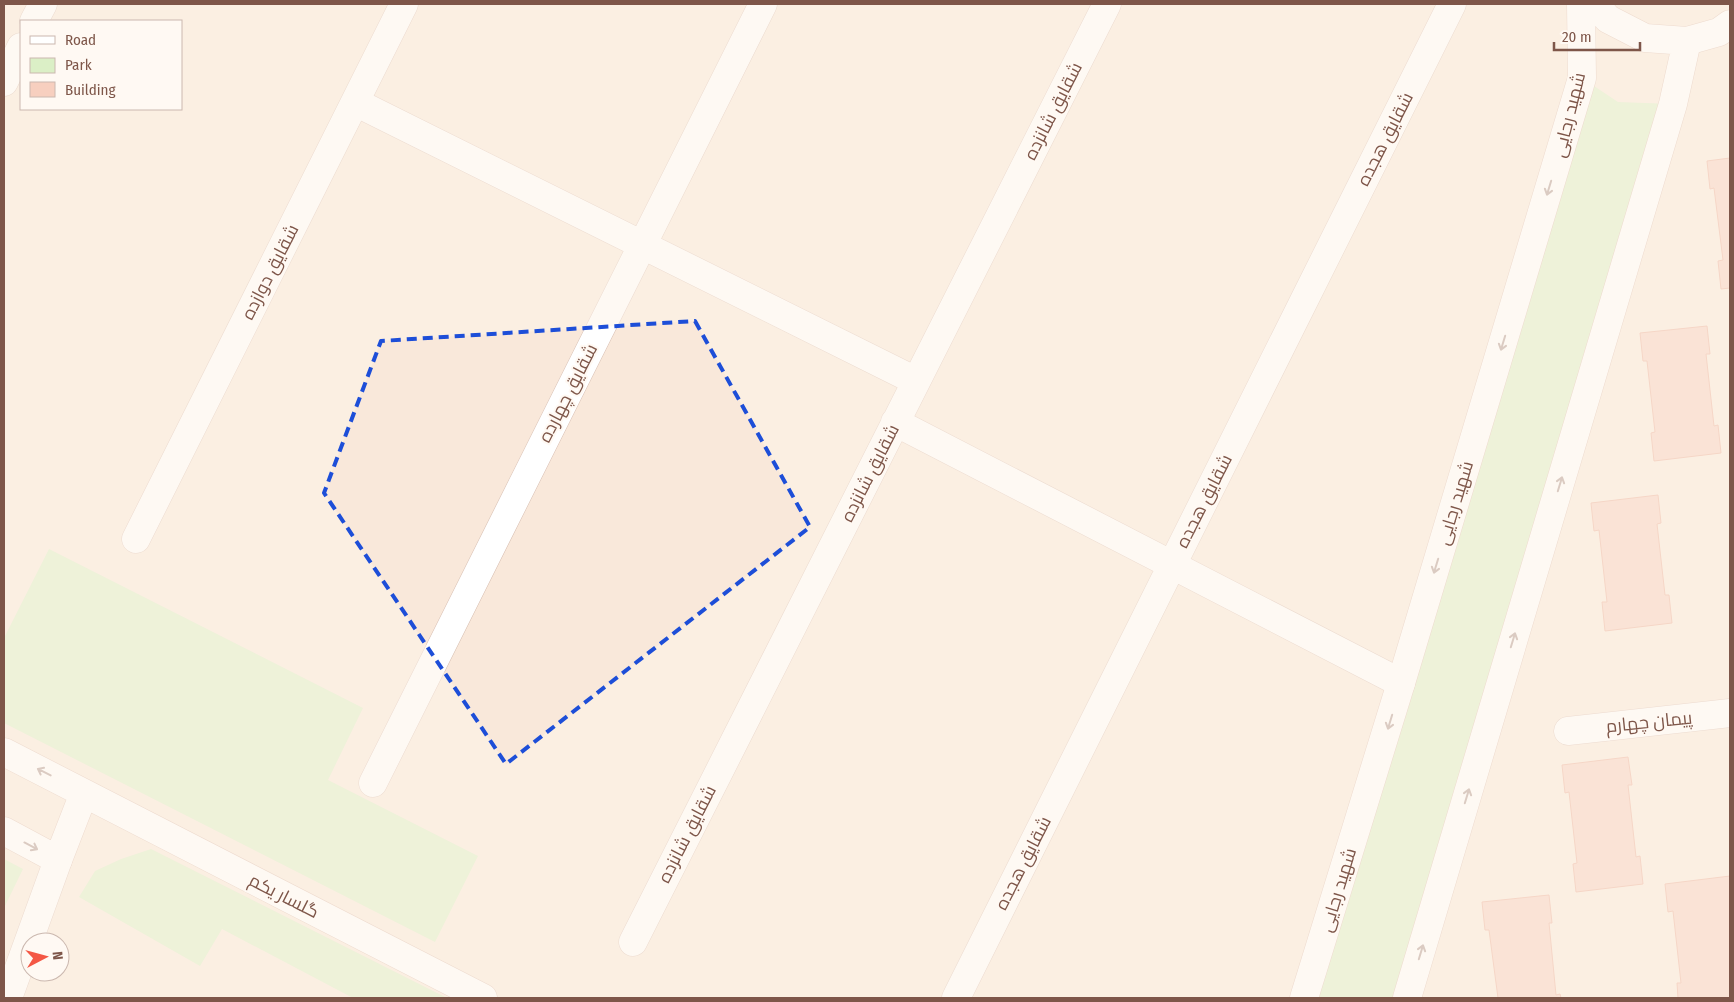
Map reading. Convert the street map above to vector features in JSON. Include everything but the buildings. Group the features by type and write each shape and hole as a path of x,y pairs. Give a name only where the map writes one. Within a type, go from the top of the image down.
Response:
{"street":[{"path":"35,20 43,4"},
{"name":"شقایق دوازده","path":"136,539 404,4"},
{"name":"شقایق چهارده","path":"373,783 763,4"},
{"name":"شقایق شانزده","path":"633,942 1107,4"},
{"name":"شقایق هجده","path":"956,998 1452,4"},
{"name":"شهید رجایی","path":"1304,998 1401,684 1582,78 1581,4"},
{"path":"1595,4 1608,19 1645,38 1687,41 1726,31"},
{"path":"1407,998 1673,104 1687,41"},
{"path":"4,82 20,49"},
{"path":"355,102 916,381"},
{"path":"895,422 1401,684"},
{"name":"پیمان چهارم","path":"1568,731 1730,713"},
{"name":"گلسار یکم","path":"4,752 483,998"},
{"path":"8,998 84,793"},
{"path":"4,831 58,860"}],"highlighted area":[{"path":"695,321 810,527 506,764 324,493 381,341"}],"shaded area":[{"path":"4,4 1730,4 1730,998 4,998"}],"green space":[{"path":"1582,78 1618,102 1673,104 1407,998 1304,998"},
{"path":"49,549 363,708 328,780 478,856 435,942 4,723 4,638"},
{"path":"151,849 447,998 353,998 222,929 200,966 79,897 95,871 121,859"},
{"path":"4,859 23,869 4,908"}]}
